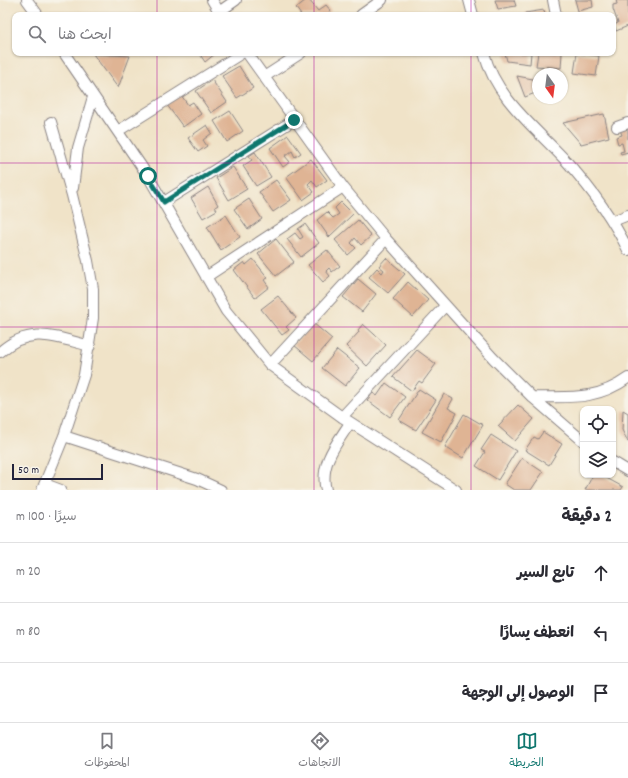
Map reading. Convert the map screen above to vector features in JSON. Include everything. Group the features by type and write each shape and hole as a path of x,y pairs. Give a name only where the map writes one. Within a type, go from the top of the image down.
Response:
{"street":[{"path":"27,0 36,12"},
{"path":"212,0 219,12"},
{"path":"221,12 236,0"},
{"path":"365,12 382,0"},
{"path":"469,0 472,12"},
{"path":"553,0 555,12"},
{"path":"66,56 118,131 164,202 226,311 270,365 346,420 456,490"},
{"path":"118,131 237,56"},
{"path":"249,56 343,187 386,239 445,306 532,397 580,438"},
{"path":"264,77 296,56"},
{"path":"485,56 486,62 514,107 592,190 613,221 628,250"},
{"path":"72,195 78,148 93,97"},
{"path":"164,202 294,120"},
{"path":"51,122 72,195 93,289 93,318 90,346 84,375 64,436 43,487 61,490"},
{"path":"617,127 628,124"},
{"path":"206,277 343,187"},
{"path":"613,221 628,215"},
{"path":"270,365 386,239"},
{"path":"326,490 324,474 326,465 346,420 445,306"},
{"path":"0,352 9,345 34,335 50,335 90,346"},
{"path":"532,397 584,398 615,387 628,378"},
{"path":"64,436 197,479 221,490"},
{"path":"616,464 628,471"}],"building":[{"path":"306,0 309,0 318,11 326,5 331,11 299,12 296,8"},
{"path":"495,0 514,0 516,6 498,9"},
{"path":"575,0 592,0 593,7 578,11"},
{"path":"616,0 628,0 628,26 616,31 616,24 618,23 613,5 617,4"},
{"path":"544,10 544,12 531,12"},
{"path":"94,56 130,56 118,88"},
{"path":"201,56 212,56 205,62"},
{"path":"506,56 531,56 530,64 507,61"},
{"path":"538,56 562,56 561,68 536,66"},
{"path":"577,56 599,56 596,76 574,73"},
{"path":"239,66 253,88 237,98 222,76"},
{"path":"517,76 532,79 532,94 525,97"},
{"path":"212,80 227,102 211,113 196,91"},
{"path":"181,95 188,105 193,102 201,114 183,127 167,105"},
{"path":"230,111 243,131 227,142 214,121"},
{"path":"604,114 609,137 581,144 563,123"},
{"path":"207,125 212,133 203,140 207,146 198,152 188,138"},
{"path":"628,127 628,152 621,154 620,152 624,151 622,143 618,144 616,137 622,135 620,130"},
{"path":"288,135 301,153 295,157 292,151 285,156 290,162 283,167 270,148"},
{"path":"255,152 271,177 256,186 243,166 252,160 249,156"},
{"path":"311,159 327,180 317,187 312,180 308,184 314,192 303,200 286,177"},
{"path":"233,167 247,189 229,200 216,178"},
{"path":"276,180 291,200 273,212 259,192"},
{"path":"208,187 218,205 215,207 217,210 203,218 191,198"},
{"path":"249,199 262,219 248,229 234,209"},
{"path":"341,202 353,214 329,237 317,220 327,212 333,218 339,214 335,208"},
{"path":"226,215 240,237 221,250 207,227"},
{"path":"358,220 371,236 361,245 355,238 351,243 356,248 348,255 335,240"},
{"path":"305,224 319,243 301,257 287,239 295,233 300,239 303,237 298,229"},
{"path":"276,239 294,262 276,276 258,254"},
{"path":"327,250 340,266 332,272 329,268 326,271 330,276 323,282 308,265"},
{"path":"386,258 405,274 388,293 369,277 377,268 382,273 384,270 379,266"},
{"path":"253,259 268,278 264,280 269,287 255,298 234,270 244,262 246,265"},
{"path":"358,279 376,294 362,312 343,297"},
{"path":"408,282 428,300 413,317 393,299"},
{"path":"278,296 296,318 286,327 289,330 282,335 261,309"},
{"path":"313,323 332,339 313,361 294,345"},
{"path":"363,324 386,345 367,366 346,346 359,332 358,330"},
{"path":"337,350 360,368 345,386 322,368"},
{"path":"417,350 436,364 422,383 419,381 412,391 393,377"},
{"path":"386,383 405,397 390,417 367,400 373,393 377,396"},
{"path":"419,389 436,400 416,430 399,420"},
{"path":"444,394 453,399 448,408 457,413 441,442 422,432"},
{"path":"518,405 534,419 515,441 498,426"},
{"path":"623,410 628,413 628,442 622,430"},
{"path":"464,414 483,425 463,458 445,447"},
{"path":"543,432 562,444 549,465 525,450 534,437 538,439"},
{"path":"491,435 516,451 498,480 476,466 485,452 481,450"},
{"path":"522,458 543,472 531,490 514,490 505,484"},
{"path":"591,478 606,478 623,487 621,490 585,490"}],"route":[{"path":"148,176 164,202 294,120"}]}
